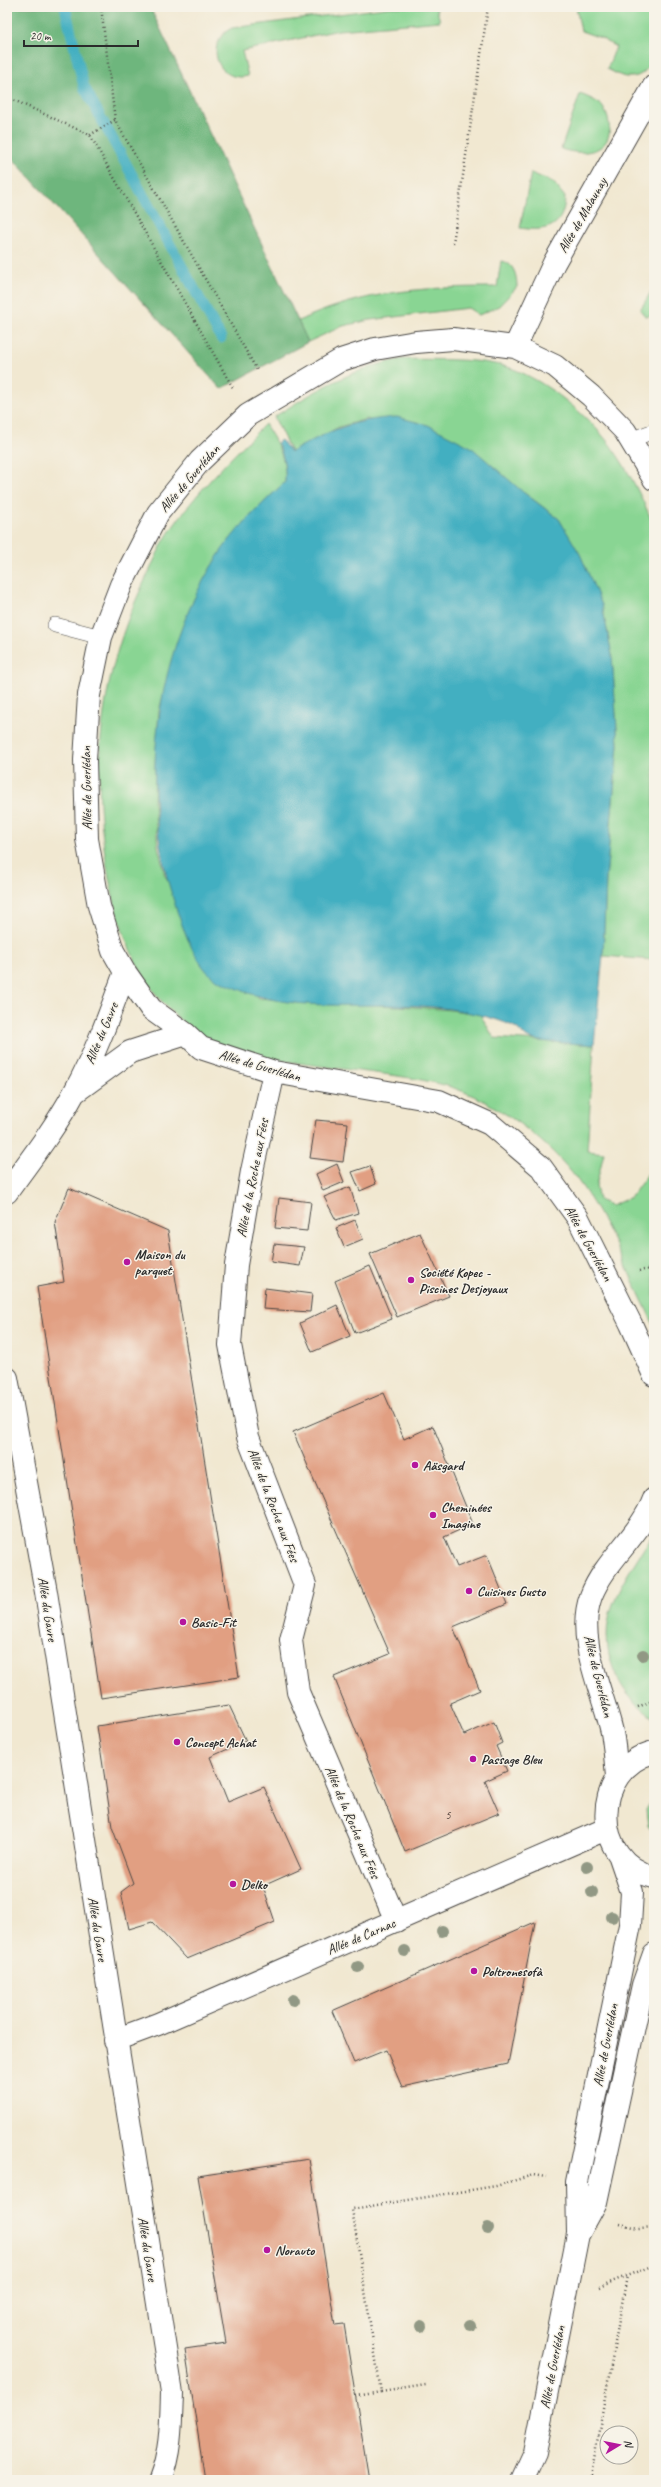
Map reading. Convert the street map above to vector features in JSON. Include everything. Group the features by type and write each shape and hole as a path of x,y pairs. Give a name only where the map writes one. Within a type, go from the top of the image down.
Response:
{"street":[{"name":"Allée de Malaunay","path":"515,347 554,263 654,86"},
{"name":"Allée de Guerlédan","path":"654,479 625,432 590,396 555,366 515,347 453,339 416,342 375,349 341,360 294,386 248,415 200,461 158,513 121,585 101,637 89,695 85,760 87,839 99,906 113,951 125,972 151,1009 186,1034 201,1048 274,1072 373,1088 440,1101 490,1124 541,1167 578,1218 631,1324 654,1375"},
{"name":"Allée du Gavre","path":"7,1192 50,1132 74,1093 106,1025 125,972"},
{"name":"Allée du Gavre","path":"74,1093 130,1052 186,1034"},
{"name":"Allée de la Roche aux Fées","path":"274,1072 252,1171 236,1266 230,1345 248,1437 305,1585 290,1640 298,1692 396,1921"},
{"name":"Allée du Gavre","path":"7,1378 46,1592 115,2040 172,2393 167,2464 160,2480"},
{"name":"Allée de Guerlédan","path":"617,1776 611,1726 592,1658 587,1630 588,1608 592,1596 604,1574 628,1543 654,1499"},
{"path":"654,1752 645,1754 630,1763 617,1776 606,1801 606,1829 612,1844 620,1857 633,1868 654,1877"},
{"name":"Allée de Carnac","path":"115,2040 158,2024 606,1829"},
{"name":"Allée de Guerlédan","path":"522,2480 535,2452 578,2234 577,2182 630,1925 632,1892 620,1857"},
{"name":"Allée de Guerlédan","path":"578,2234 596,2202 643,1985 654,1954"},
{"name":"Allée de Guerlédan","path":"535,2452 538,2480"}],"lane":[{"path":"630,440 654,431"},
{"path":"55,625 101,637"}],"path":[{"path":"102,7 115,120 273,400"},
{"path":"286,8 299,7"},
{"path":"453,243 488,7"},
{"path":"7,97 90,135 248,415"},
{"path":"90,135 115,120"},
{"path":"381,2392 352,2209 496,2186 533,2175 556,2179 567,2167 580,2169"},
{"path":"617,2224 638,2228 654,2227"},
{"path":"596,2282 594,2289 654,2265"},
{"path":"592,2480 592,2470 627,2276"},
{"path":"356,2396 426,2384"}],"green space":[{"path":"7,7 150,7 308,342 221,389 13,159 7,161"},
{"path":"392,7 436,7 440,21 339,30 242,51 248,76 237,77 228,74 222,68 218,60 216,51 218,43 223,34 232,28"},
{"path":"576,7 654,7 653,51 646,70 638,76 625,77 607,69 616,47 601,38 581,31"},
{"path":"580,94 594,100 602,106 606,112 609,123 609,133 606,141 601,147 586,152 561,149"},
{"path":"531,173 553,182 565,197 561,215 552,226 538,229 520,228"},
{"path":"501,261 509,264 514,270 517,287 499,306 479,315 468,308 370,320 343,326 308,342 298,321 348,303 396,292 445,288 497,287"},
{"path":"654,287 654,314 646,317 640,310"},
{"path":"403,359 464,360 500,365 515,370 546,386 589,421 611,446 635,484 654,526 654,960 603,956 606,879 618,745 612,655 602,605 559,519 523,492 367,419 339,427 291,452 274,417 304,398 336,381 368,368"},
{"path":"265,424 283,459 285,482 246,520 192,604 172,661 159,711 154,804 158,846 165,876 259,998 314,1003 453,1010 480,1014 494,1038 594,1045 587,1151 604,1153 596,1186 599,1200 611,1206 631,1197 654,1165 654,1325 606,1226 584,1189 560,1159 528,1130 492,1106 454,1088 423,1080 274,1059 238,1050 204,1037 172,1013 158,997 145,979 126,941 119,920 109,878 103,838 100,799 100,761 103,723 109,685 118,648 131,611 162,543 178,519 201,490"},
{"path":"654,1533 654,1718 630,1697 620,1683 613,1668 607,1637 608,1620 617,1595"},
{"path":"654,1796 654,1832 648,1825 646,1810"}],"water":[{"path":"397,417 428,425 471,447 523,492 559,519 580,554 602,605 612,655 618,745 606,879 603,956 594,1045 533,1040 526,1037 515,1027 498,1020 450,1009 396,1005 314,1004 287,1002 261,997 222,982 214,978 207,971 200,962 188,940 175,905 162,854 156,811 155,767 158,722 166,679 179,637 195,596 223,548 248,519 285,482 284,462 277,443 281,440 291,452 342,427 381,418"}],"building":[{"path":"316,1120 348,1123 343,1162 310,1158"},
{"path":"337,1164 344,1182 323,1191 316,1174"},
{"path":"370,1166 376,1184 360,1191 352,1172"},
{"path":"350,1187 358,1213 336,1220 324,1197"},
{"path":"69,1188 168,1231 239,1677 101,1698 37,1287 64,1282 55,1222"},
{"path":"279,1198 311,1202 307,1231 275,1228"},
{"path":"355,1220 363,1239 344,1247 336,1228"},
{"path":"420,1233 449,1296 397,1317 370,1254"},
{"path":"274,1244 304,1247 300,1266 271,1262"},
{"path":"370,1266 392,1319 355,1333 335,1281"},
{"path":"265,1288 312,1294 310,1312 263,1309"},
{"path":"337,1305 350,1336 312,1352 300,1323"},
{"path":"384,1393 404,1439 433,1426 473,1524 444,1537 457,1567 487,1555 507,1604 453,1627 480,1690 450,1703 464,1735 494,1722 502,1743 496,1746 507,1771 485,1781 499,1813 405,1852 334,1677 390,1654 293,1432"},
{"path":"229,1705 246,1741 210,1757 228,1802 264,1787 301,1869 263,1886 275,1922 187,1959 152,1922 129,1929 121,1892 133,1883 112,1827 97,1726"},
{"name":"Poltronesofà","path":"535,1922 508,2064 402,2087 386,2050 354,2063 332,2011"},
{"name":"Norauto","path":"309,2159 335,2325 344,2324 369,2480 205,2480 185,2349 226,2343 198,2176"}],"waterway":[{"path":"65,7 84,87 221,338"}],"place":[{"name":"Maison du parquet","path":"127,1262"},
{"name":"Société Kopec - Piscines Desjoyaux","path":"411,1280"},
{"name":"Aäsgard","path":"415,1465"},
{"name":"Cheminées Imagine","path":"433,1515"},
{"name":"Cuisines Gusto","path":"469,1591"},
{"name":"Basic-Fit","path":"183,1622"},
{"name":"Concept Achat","path":"177,1742"},
{"name":"Passage Bleu","path":"473,1759"},
{"name":"Delko","path":"233,1884"},
{"name":"Poltronesofà","path":"474,1971"},
{"name":"Norauto","path":"267,2250"}]}
